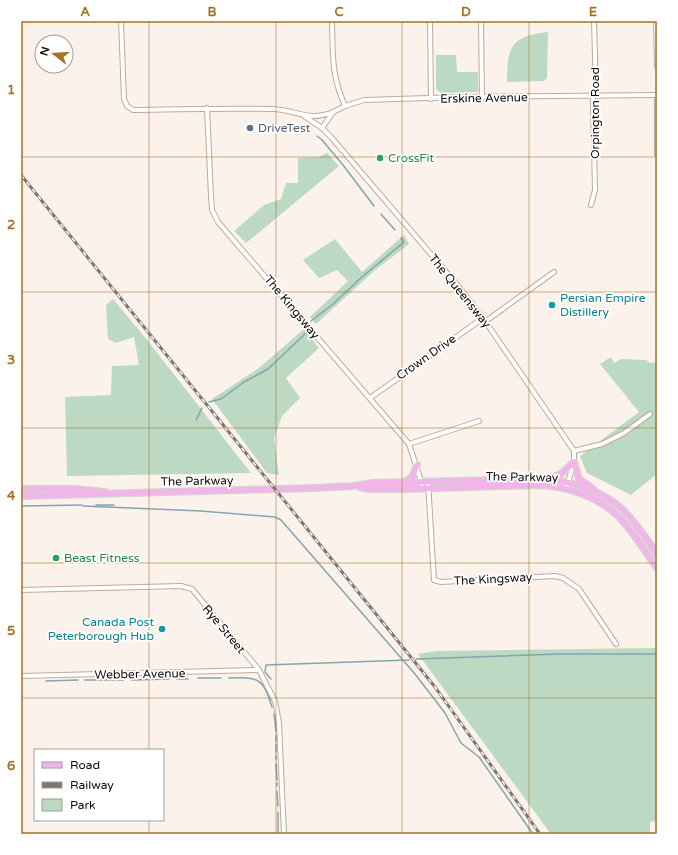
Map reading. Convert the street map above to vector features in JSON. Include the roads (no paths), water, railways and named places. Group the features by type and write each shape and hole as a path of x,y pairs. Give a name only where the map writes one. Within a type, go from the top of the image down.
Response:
{"main road":[{"path":"547,479 562,474 574,462 579,479 602,496"},
{"path":"404,483 412,477 417,465"},
{"name":"The Parkway","path":"354,486 369,489 547,479 568,483 602,496 621,508 633,521 657,554"},
{"name":"The Parkway","path":"21,496 276,490 354,486 372,483 551,486 566,489 594,499 617,515 630,529 657,568"},
{"name":"The Parkway","path":"21,489 75,489 113,493"}],"street":[{"path":"121,21 124,99 127,106 133,110 207,108 276,109 304,116 318,117 333,112"},
{"path":"332,21 333,68 336,84 345,106"},
{"path":"430,21 431,99"},
{"path":"481,21 482,98"},
{"name":"Orpington Road","path":"591,205 595,190 593,96 596,91 594,21"},
{"path":"656,21 657,66"},
{"path":"657,95 657,154"},
{"name":"Erskine Avenue","path":"322,128 333,112 345,106 364,100 657,95"},
{"name":"The Kingsway","path":"207,108 212,210 218,222 409,444 425,485 434,580 441,582 555,576 563,578 579,589 616,644"},
{"name":"The Queensway","path":"304,116 322,128 331,137 454,281 484,319 574,451"},
{"name":"Crown Drive","path":"370,398 554,272"},
{"path":"566,489 574,462 574,451 602,444 624,433 650,414"},
{"path":"409,444 479,421"},
{"name":"Rye Street","path":"21,590 181,586 192,589 259,670 275,701 279,723 284,834"},
{"name":"Webber Avenue","path":"21,676 259,670"}],"waterway":[{"path":"317,136 343,165 374,206"},
{"path":"381,214 395,230"},
{"path":"311,321 333,304 362,277 404,242 401,238"},
{"path":"209,402 221,399 244,382 268,369 306,333"},
{"path":"196,420 202,408"},
{"path":"21,506 82,505"},
{"path":"96,505 114,505 97,505"},
{"path":"83,506 201,511 275,517 281,520 415,674 445,713 461,743 479,757 533,834"},
{"path":"416,659 560,654 657,654"},
{"path":"271,679 265,672 266,665 409,660"},
{"path":"198,678 221,678"},
{"path":"229,678 247,678 258,681 266,690 272,707"},
{"path":"132,680 169,679"},
{"path":"177,679 188,679"},
{"path":"46,681 78,680"},
{"path":"85,680 123,680"},
{"path":"274,714 276,731"},
{"path":"276,736 276,741"},
{"path":"276,744 276,752"},
{"path":"276,764 277,780"},
{"path":"277,791 278,806"},
{"path":"278,812 278,834"}],"railway":[{"path":"21,175 435,687 540,834"}],"place":[{"name":"DriveTest","path":"250,128"},
{"name":"CrossFit","path":"380,158"},
{"name":"Persian Empire Distillery","path":"552,305"},
{"name":"Beast Fitness","path":"56,558"},
{"name":"Canada Post Peterborough Hub","path":"162,629"}]}
